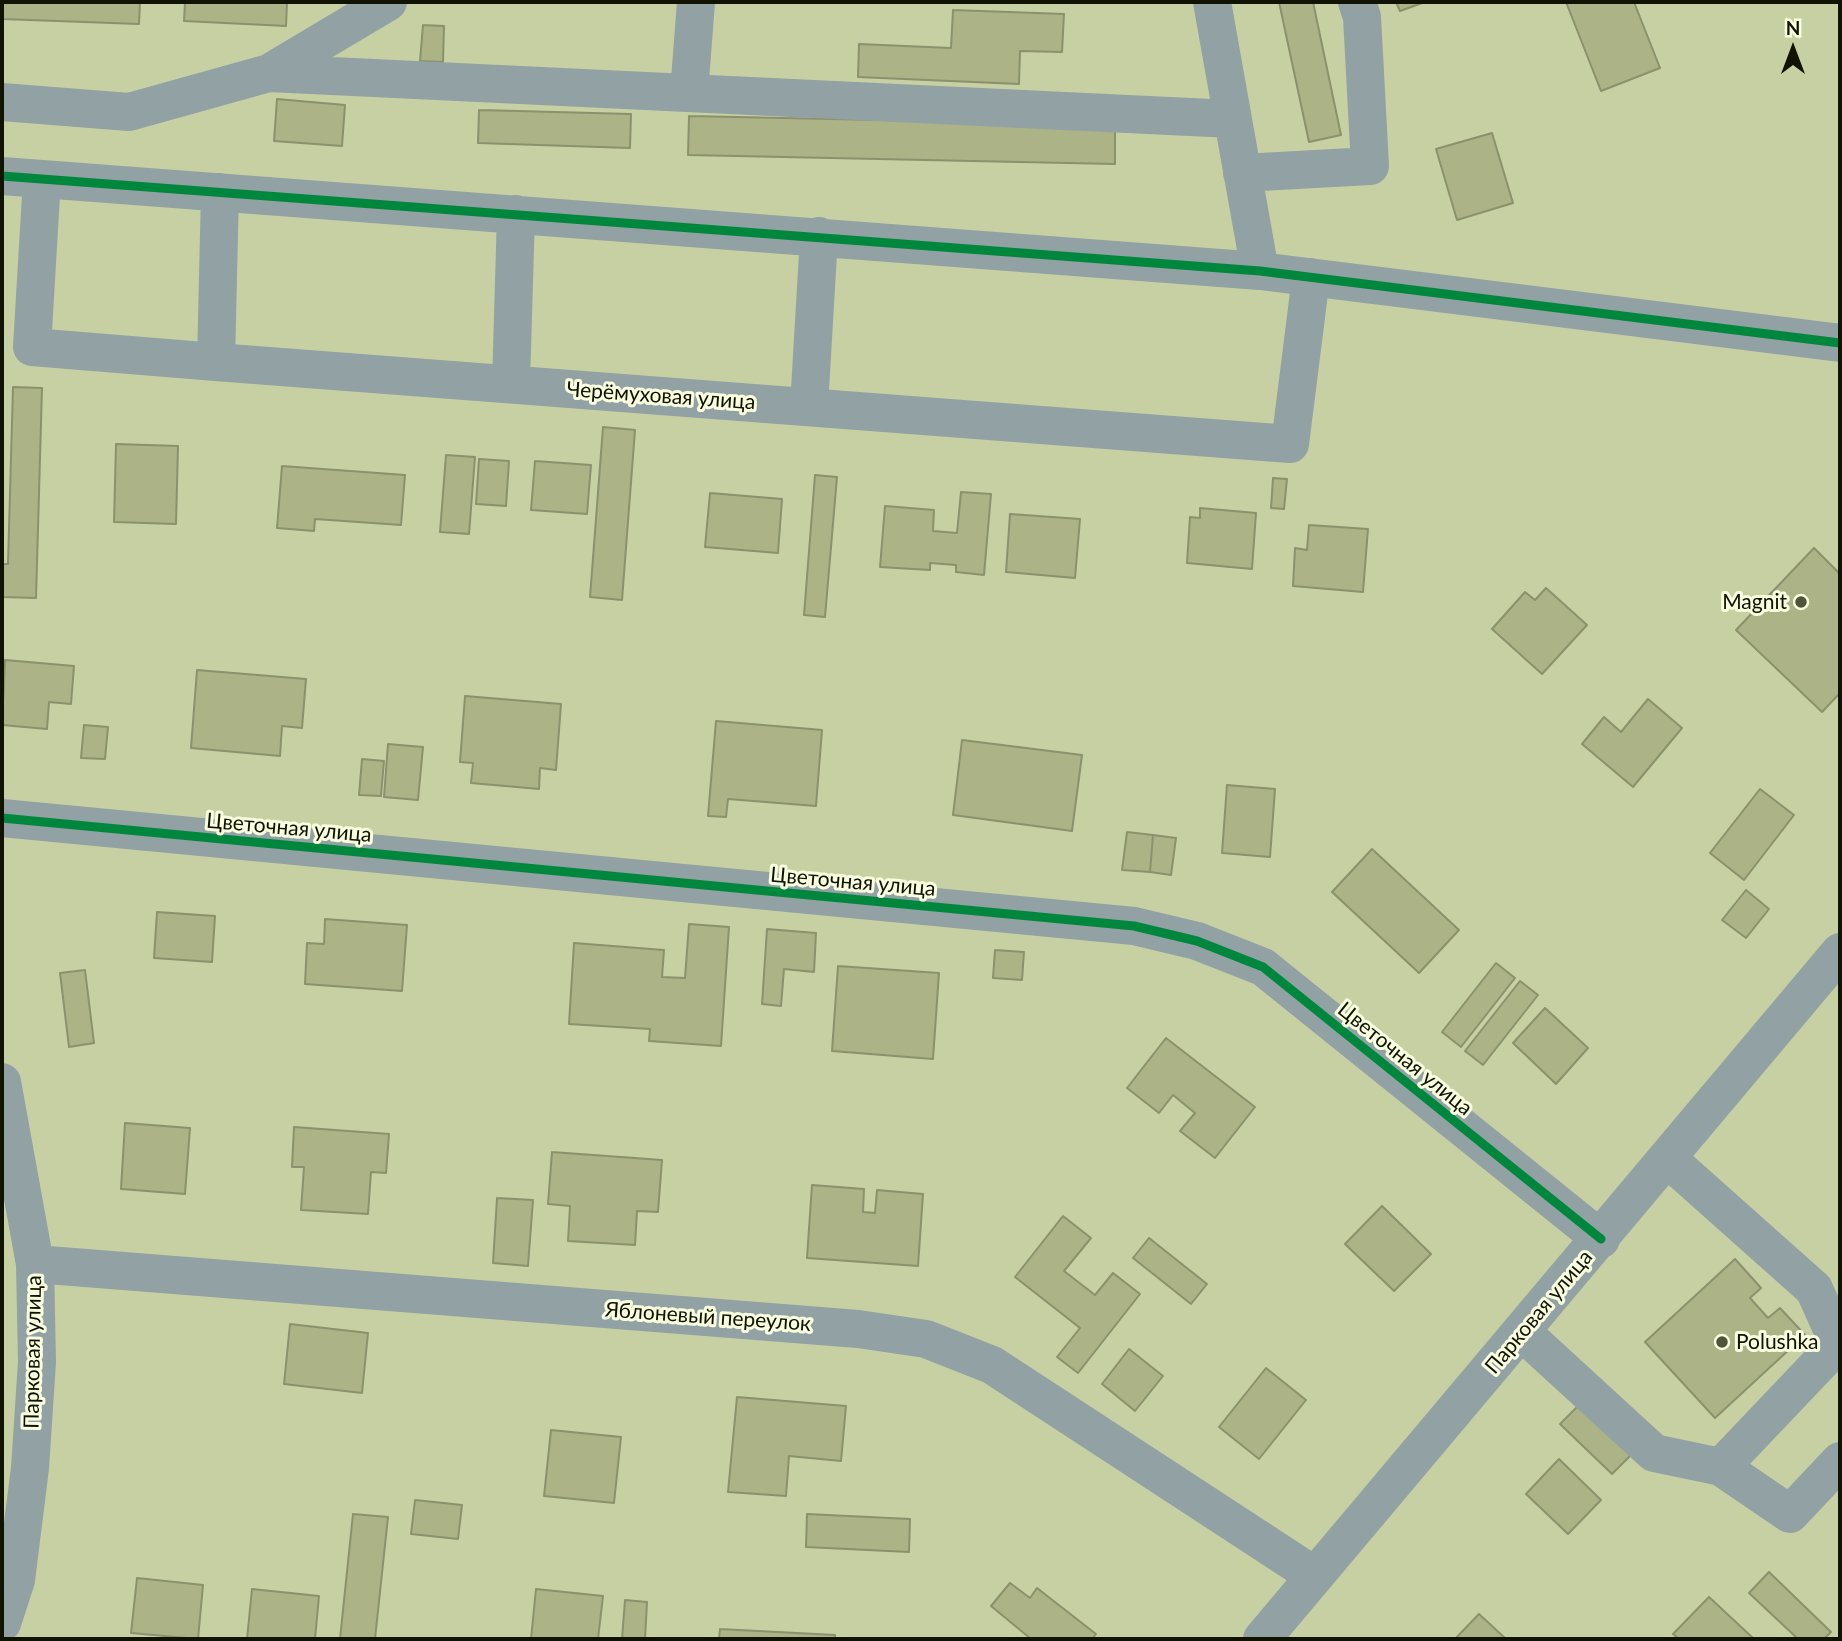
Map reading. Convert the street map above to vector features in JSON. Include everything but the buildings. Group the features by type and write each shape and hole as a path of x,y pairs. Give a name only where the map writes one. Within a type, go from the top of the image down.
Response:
{"street":[{"path":"2,102 129,113 270,73 388,2"},
{"path":"689,93 696,2"},
{"path":"1212,2 1260,271"},
{"path":"1242,173 1370,166 1362,17 1357,2"},
{"path":"270,73 1232,119"},
{"path":"2,176 1260,271 1840,344"},
{"name":"Черёмуховая улица","path":"41,178 33,347 216,362 1290,444 1311,277"},
{"path":"216,362 220,192"},
{"path":"511,384 516,214"},
{"path":"809,407 819,236"},
{"name":"Цветочная улица","path":"2,818 1134,926 1197,941 1263,967 1601,1239"},
{"name":"Парковая улица","path":"1262,1639 1840,952"},
{"name":"Парковая улица","path":"2,1082 35,1264 37,1362 30,1468 16,1580 2,1623"},
{"path":"1668,1159 1814,1289 1839,1345 1721,1467"},
{"name":"Яблоневый переулок","path":"35,1264 858,1329 926,1339 992,1366 1315,1576"},
{"path":"1522,1332 1654,1454 1721,1467 1790,1514 1840,1461"}],"cycle path":[{"path":"2,176 1260,271 1840,343"},
{"path":"2,818 1134,926 1197,941 1263,967 1601,1239"}],"place":[{"name":"Magnit","path":"1801,602"},
{"name":"Polushka","path":"1722,1342"}]}
